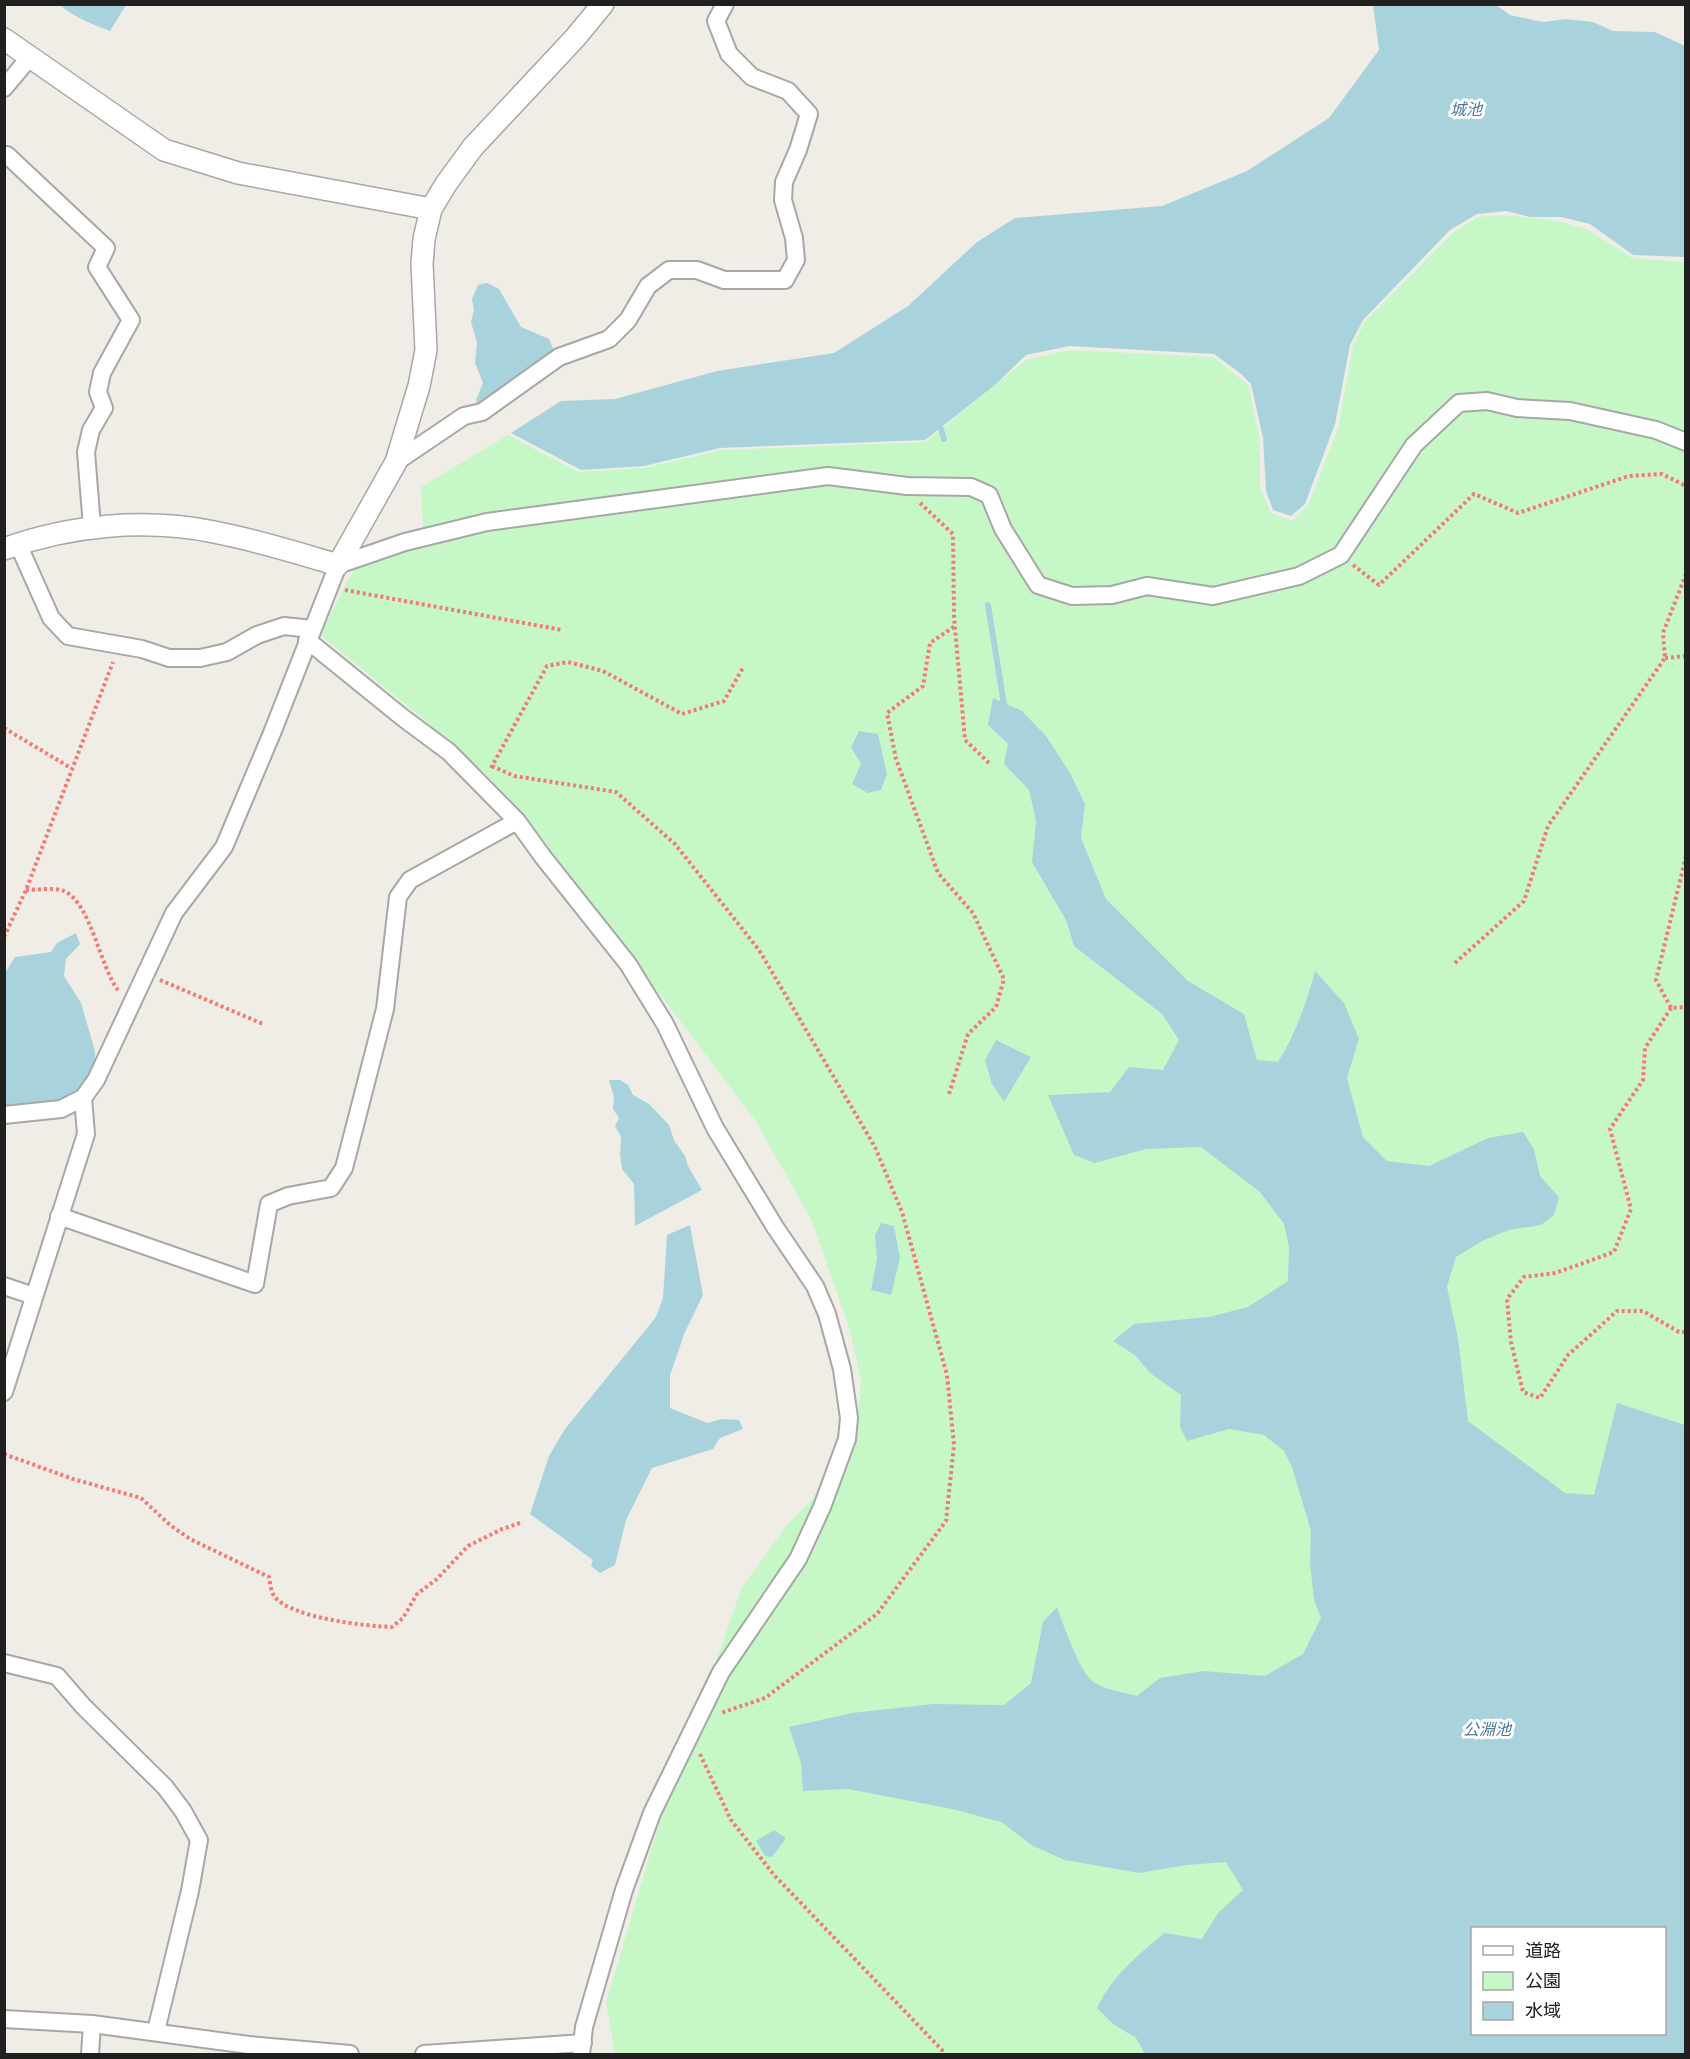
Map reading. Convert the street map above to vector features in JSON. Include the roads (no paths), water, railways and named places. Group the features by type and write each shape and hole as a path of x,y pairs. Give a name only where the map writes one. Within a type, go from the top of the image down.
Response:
{"street":[{"path":"4,1115 62,1110 83,1098 96,1080 174,913 224,847 338,565 396,462 419,386 426,350 422,264 424,239 431,209 473,147 575,38 603,4"},
{"path":"396,462 464,416 482,412 559,357 609,339 628,320 648,286 669,270 697,270 724,280 785,280 796,260 794,238 783,200 784,182 798,150 809,114 788,91 752,77 729,54 716,21 725,4"},
{"path":"4,39 164,150 238,173 431,209"},
{"path":"4,88 30,57"},
{"path":"5,155 106,248 97,267 131,320 102,372 98,392 104,408 91,430 86,452 92,527"},
{"path":"424,2055 582,2049 584,2027 624,1890 652,1813 721,1672 798,1559 822,1507 847,1439 849,1418 842,1369 827,1314 815,1286 775,1227 715,1128 665,1024 628,964 517,821 449,752 402,717 310,635 284,626 257,635 227,652 200,658 170,658 120,644 68,636 51,618 11,546 92,527 155,525 211,531 338,565 405,542 487,522 828,476 907,486 971,488 989,495 1003,529 1038,585 1072,596 1112,594 1147,586 1213,596 1299,576 1341,555 1414,446 1459,403 1487,401 1517,408 1570,411 1656,430 1686,442"},
{"path":"59,1216 255,1284 269,1204 288,1196 331,1188 344,1167 385,1009 399,897 410,880 517,821"},
{"path":"4,1392 86,1134 83,1098"},
{"path":"4,1286 34,1296"},
{"path":"4,1663 57,1676 83,1706 165,1787 183,1811 199,1840 183,1922 156,2031"},
{"path":"4,2019 92,2024 249,2045 350,2055"},
{"path":"90,2055 92,2024"}],"water":[{"path":"60,5 126,5 110,31 78,17"},
{"name":"城池","path":"1373,5 1496,5 1510,15 1544,22 1565,19 1593,22 1613,31 1655,32 1685,46 1685,257 1633,255 1590,224 1561,217 1530,217 1506,211 1477,214 1450,230 1363,320 1350,345 1335,424 1305,504 1291,516 1273,510 1266,491 1263,438 1251,384 1214,354 1069,346 1026,355 995,385 925,440 720,448 644,466 581,470 511,433 561,401 615,399 717,371 834,353 908,306 977,242 1015,218 1162,206 1247,171 1329,118 1379,50"},
{"path":"487,283 499,289 521,327 549,339 555,353 478,406 476,400 483,383 475,363 477,343 471,322 474,310 472,299 478,285"},
{"name":"公淵池","path":"993,698 1022,711 1046,736 1070,773 1085,804 1081,838 1106,899 1188,981 1244,1014 1257,1060 1278,1062 1300,1018 1315,971 1344,1003 1359,1039 1347,1078 1363,1137 1387,1161 1429,1166 1488,1138 1523,1132 1534,1149 1540,1176 1559,1197 1554,1215 1541,1225 1509,1230 1482,1241 1456,1257 1447,1287 1458,1338 1468,1421 1565,1493 1594,1495 1617,1403 1685,1425 1685,2054 1145,2054 1136,2038 1113,2024 1097,2008 1118,1976 1164,1933 1202,1939 1218,1913 1243,1890 1226,1862 1187,1865 1139,1873 1065,1860 1033,1846 1001,1822 952,1809 848,1789 803,1791 801,1763 789,1727 852,1713 933,1704 1004,1705 1031,1683 1043,1622 1057,1607 1077,1657 1091,1680 1107,1688 1137,1696 1160,1678 1204,1671 1265,1676 1303,1654 1321,1618 1314,1600 1310,1563 1311,1531 1292,1467 1284,1451 1264,1435 1229,1429 1187,1441 1180,1427 1181,1395 1150,1373 1136,1356 1113,1341 1134,1324 1209,1317 1248,1307 1288,1281 1289,1247 1284,1224 1260,1192 1201,1147 1146,1149 1095,1163 1074,1155 1048,1095 1110,1092 1129,1067 1163,1070 1179,1040 1162,1014 1074,946 1066,920 1032,862 1036,821 1029,790 1004,764 1008,744 988,725"},
{"path":"859,731 878,734 887,774 881,790 868,793 852,784 861,764 851,747"},
{"path":"76,933 80,944 66,959 64,976 81,1003 95,1051 95,1069 84,1089 53,1105 5,1105 5,973 15,957 51,952 57,943"},
{"path":"996,1040 1031,1057 1004,1102 992,1084 985,1060"},
{"path":"609,1080 620,1080 628,1085 633,1095 649,1104 669,1125 674,1140 702,1190 635,1226 634,1184 622,1169 621,1137 615,1126 619,1118 613,1109 614,1097"},
{"path":"881,1223 894,1226 900,1258 891,1295 871,1290 877,1259 875,1235"},
{"path":"690,1225 703,1295 685,1332 670,1375 670,1408 707,1423 722,1419 739,1420 743,1429 720,1438 713,1449 652,1468 626,1520 615,1565 600,1573 591,1566 593,1560 530,1514 549,1456 565,1429 656,1317 663,1298 667,1235"},
{"path":"774,1830 786,1838 772,1857 765,1856 756,1841"}],"waterway":[{"path":"939,423 944,439"},
{"path":"988,605 1005,711"}]}
